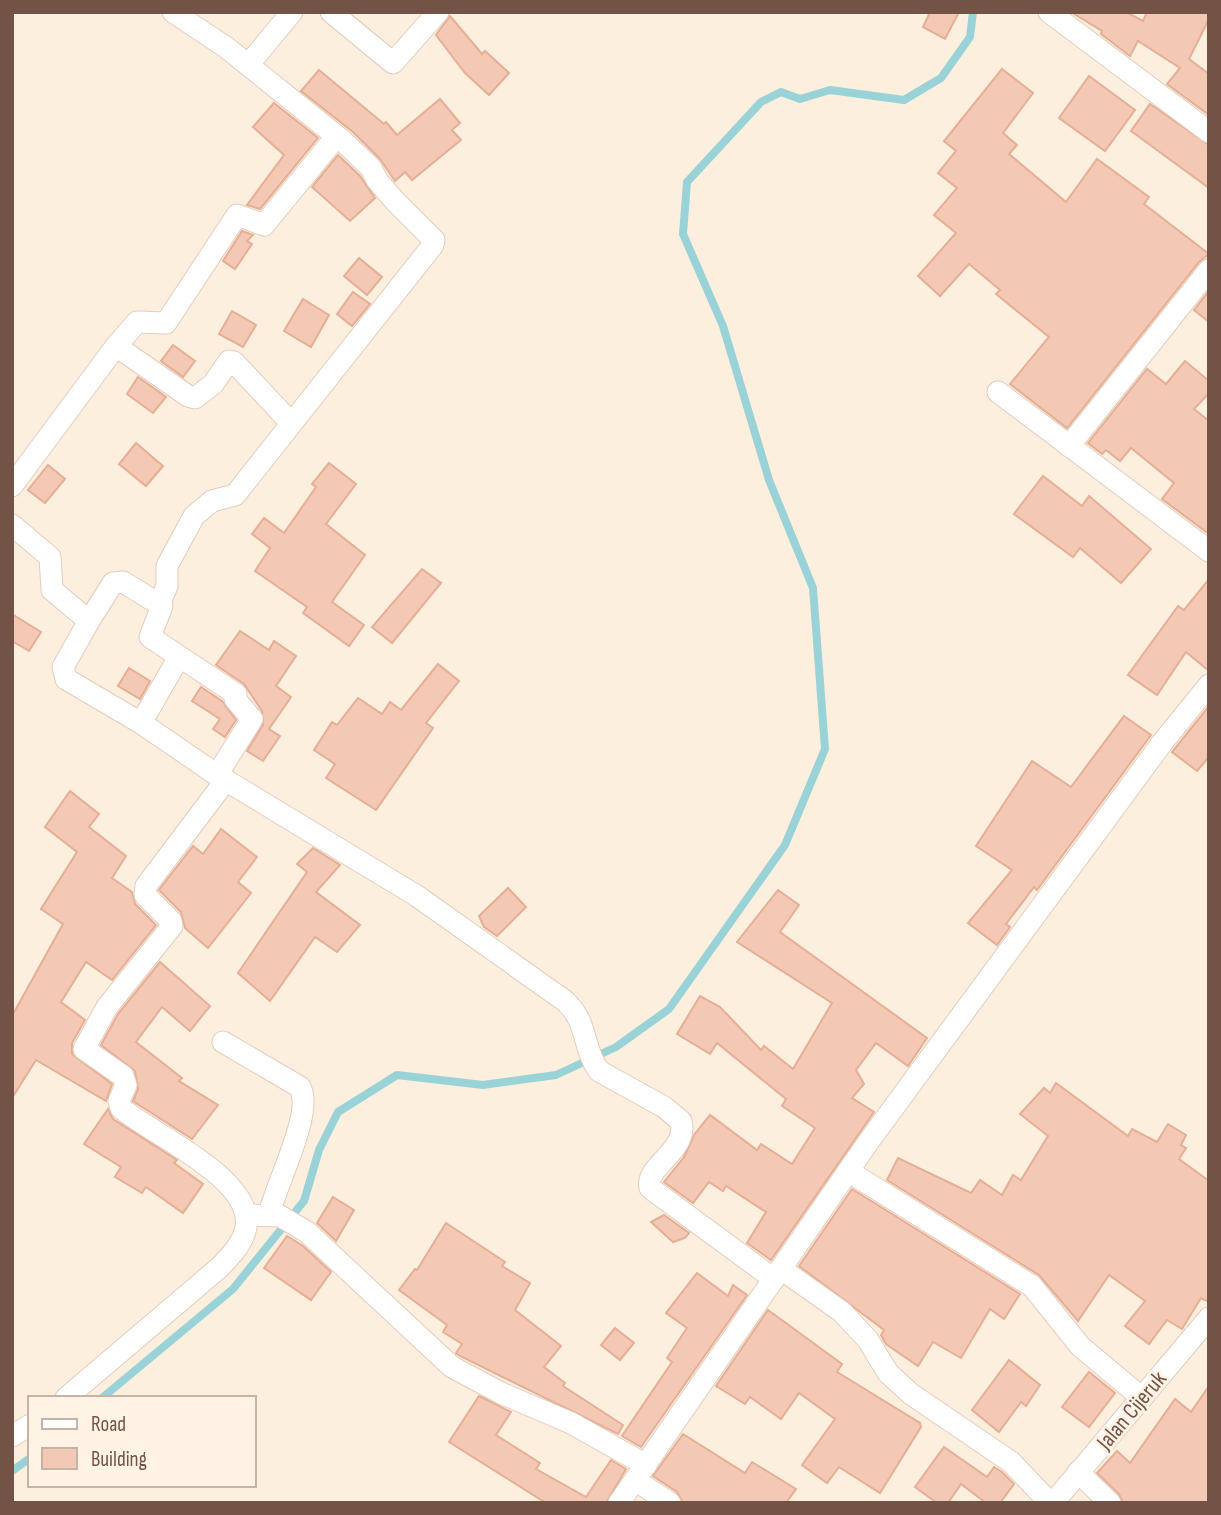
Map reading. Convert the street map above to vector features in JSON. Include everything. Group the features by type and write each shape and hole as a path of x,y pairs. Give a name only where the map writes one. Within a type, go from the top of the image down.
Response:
{"street":[{"path":"159,604 167,586 167,566 194,516 212,501 235,495 433,245 430,235 394,200 377,180 371,168 248,65 173,12"},
{"path":"248,65 292,12"},
{"path":"331,12 393,63 438,12"},
{"path":"1049,12 1209,132"},
{"path":"12,486 116,346 141,320 159,325 166,323 237,215 264,225 336,137"},
{"path":"1069,446 1209,270"},
{"path":"116,346 188,396 195,398 213,384 229,361 234,362 291,423"},
{"path":"998,392 1209,551"},
{"path":"12,524 50,557 52,590 89,621"},
{"path":"68,1396 220,1267 240,1245 246,1228 246,1214 235,1194 214,1172 121,1108 119,1101 126,1085 123,1076 84,1049 107,1007 172,926 171,921 145,895 146,886 222,778 252,719 251,714 236,702 233,690 179,657 149,634 162,606 117,580 89,621 63,667 64,675 222,778 417,895 577,1012 594,1065 606,1076 664,1107 681,1121 681,1140 652,1176 650,1188 778,1274 842,1312 868,1340 888,1373 911,1394 1011,1462 1052,1503"},
{"path":"141,723 179,657"},
{"path":"620,1503 848,1171 1154,754 1209,685"},
{"path":"223,1042 300,1087 305,1096 282,1218"},
{"path":"848,1171 1032,1286 1080,1346 1142,1398"},
{"path":"246,1214 282,1218 323,1245 452,1367 501,1393 571,1423 641,1473 670,1503"},
{"name":"Jalan Cijeruk","path":"1052,1503 1209,1318"},
{"path":"12,1436 28,1426"},
{"path":"1078,1472 1110,1503"}],"building":[{"path":"930,12 959,12 945,39 923,27"},
{"path":"1071,12 1126,12 1143,21 1147,12 1209,12 1209,19 1189,59 1209,74 1209,115 1167,84 1180,68 1138,41 1130,56 1101,34 1102,31"},
{"path":"450,16 482,54 485,51 509,73 489,95 465,73 436,35"},
{"path":"1002,69 1033,93 1003,133 1017,145 1009,154 1066,202 1097,159 1149,197 1144,204 1209,254 1199,262 1067,428 1010,384 1049,337 996,294 1000,290 969,264 940,296 918,276 956,233 934,215 957,188 938,173 956,151 944,141"},
{"path":"319,70 384,124 386,122 397,135 440,99 460,123 452,130 461,140 412,180 405,172 395,181 380,159 353,132 301,91"},
{"path":"1089,76 1135,110 1105,151 1059,118"},
{"path":"274,103 318,138 260,209 247,205 284,155 253,127"},
{"path":"1150,104 1209,145 1209,188 1131,131"},
{"path":"338,155 360,176 375,198 350,221 312,187"},
{"path":"242,231 253,235 247,241 252,244 235,269 223,261"},
{"path":"359,258 382,277 367,295 344,276"},
{"path":"1209,291 1209,322 1194,310"},
{"path":"353,292 370,304 352,326 337,314"},
{"path":"303,299 329,315 311,347 284,331"},
{"path":"232,311 256,325 243,347 219,334"},
{"path":"173,345 195,361 183,377 161,361"},
{"path":"1185,361 1209,381 1209,393 1194,409 1209,421 1209,534 1162,499 1174,483 1131,448 1120,461 1106,450 1102,454 1088,443 1147,369 1166,384"},
{"path":"138,377 166,397 153,413 127,394"},
{"path":"136,443 163,466 146,486 119,464"},
{"path":"329,463 356,484 326,524 365,555 332,602 364,625 349,646 303,613 307,607 255,571 270,548 252,534 264,518 284,533 316,487 312,484"},
{"path":"48,465 65,479 45,503 28,490"},
{"path":"1043,476 1082,506 1089,496 1151,549 1121,583 1080,548 1073,557 1014,514"},
{"path":"422,569 441,583 392,643 372,627"},
{"path":"1209,579 1209,671 1186,652 1157,695 1128,675 1178,606 1184,610"},
{"path":"12,614 41,632 29,651 12,641"},
{"path":"240,631 269,650 274,641 296,656 276,686 291,697 269,729 280,736 263,761 247,751 263,725 262,711 244,684 216,665"},
{"path":"438,664 459,681 426,723 433,728 376,810 326,778 335,764 314,750 332,722 337,725 358,698 382,714 390,702 401,710"},
{"path":"129,668 150,681 140,699 118,686"},
{"path":"201,687 222,701 236,720 225,737 213,729 220,719 192,701"},
{"path":"1209,706 1209,757 1197,771 1172,752"},
{"path":"1124,716 1151,735 1037,890 1034,887 1006,924 1010,927 997,945 968,923 1012,870 976,846 1032,761 1071,787"},
{"path":"70,791 99,814 89,827 126,856 112,878 132,892 135,904 156,925 112,980 86,962 61,1002 85,1020 72,1043 72,1054 112,1084 106,1101 36,1060 12,1098 12,1016 63,924 41,909 77,852 45,827"},
{"path":"221,829 257,857 238,882 251,893 208,948 185,928 181,912 159,890 193,846 203,854"},
{"path":"313,848 340,865 316,892 360,925 337,952 315,937 270,1001 238,973 307,872 297,864"},
{"path":"508,888 526,907 497,936 484,927 479,916"},
{"path":"778,890 799,905 780,932 927,1038 908,1066 876,1043 856,1070 864,1084 852,1098 874,1112 771,1260 747,1243 766,1212 726,1186 723,1191 709,1182 693,1203 664,1182 684,1157 694,1135 710,1115 757,1150 761,1144 792,1164 815,1128 782,1106 786,1099 717,1043 710,1054 677,1034 700,996 720,1007 761,1050 764,1046 793,1069 832,1003 737,942"},
{"path":"160,962 210,1006 190,1031 162,1007 136,1042 182,1078 179,1081 218,1105 192,1139 133,1101 138,1089 135,1071 101,1045 118,1014"},
{"path":"1056,1083 1128,1136 1132,1129 1157,1142 1168,1124 1186,1135 1181,1145 1186,1148 1179,1159 1209,1181 1209,1302 1201,1298 1182,1329 1167,1320 1149,1344 1125,1326 1145,1301 1109,1275 1078,1321 1039,1275 887,1180 898,1158 971,1193 980,1180 1002,1195 1013,1175 1021,1180 1048,1136 1020,1114 1044,1088 1050,1093"},
{"path":"108,1109 113,1119 177,1160 174,1163 203,1184 183,1213 146,1187 142,1193 115,1177 121,1167 84,1144"},
{"path":"852,1189 1020,1294 1004,1319 990,1309 961,1358 933,1342 918,1366 886,1344 881,1335 884,1330 799,1266"},
{"path":"333,1197 354,1210 336,1241 317,1223"},
{"path":"664,1215 689,1233 685,1238 673,1242 651,1222"},
{"path":"446,1223 505,1262 502,1266 530,1283 515,1310 561,1346 544,1367 565,1383 563,1386 623,1425 618,1434 460,1356 456,1353 462,1344 443,1332 447,1325 399,1290 415,1269 417,1270"},
{"path":"287,1236 303,1246 331,1272 311,1300 264,1268"},
{"path":"697,1273 728,1296 733,1285 747,1295 641,1447 622,1436 672,1362 667,1358 687,1328 666,1313"},
{"path":"768,1310 842,1364 837,1372 920,1423 921,1427 880,1493 839,1467 827,1483 802,1465 835,1419 799,1393 781,1419 750,1397 745,1404 716,1386"},
{"path":"615,1328 634,1343 620,1360 601,1345"},
{"path":"1009,1360 1040,1385 1026,1406 1021,1402 999,1432 972,1410"},
{"path":"1089,1372 1115,1393 1089,1427 1062,1407"},
{"path":"1209,1386 1209,1503 1123,1503 1119,1494 1097,1473 1117,1451 1130,1463 1175,1399 1191,1412"},
{"path":"479,1396 511,1412 496,1435 540,1463 536,1469 586,1497 611,1460 626,1469 606,1503 546,1503 449,1442"},
{"path":"683,1434 745,1473 752,1462 796,1489 786,1503 683,1503 677,1492 653,1476"},
{"path":"944,1447 987,1477 994,1467 1014,1484 1000,1503 986,1503 961,1484 948,1503 937,1503 915,1487"}],"waterway":[{"path":"104,1396 233,1289 304,1201 319,1150 338,1112 397,1075 483,1085 556,1075 616,1047 669,1009 785,845 825,749 813,588 769,480 723,326 683,234 687,182 761,102 781,92 800,99 830,90 904,100 941,78 970,37 973,12"},
{"path":"12,1471 28,1459"}]}
